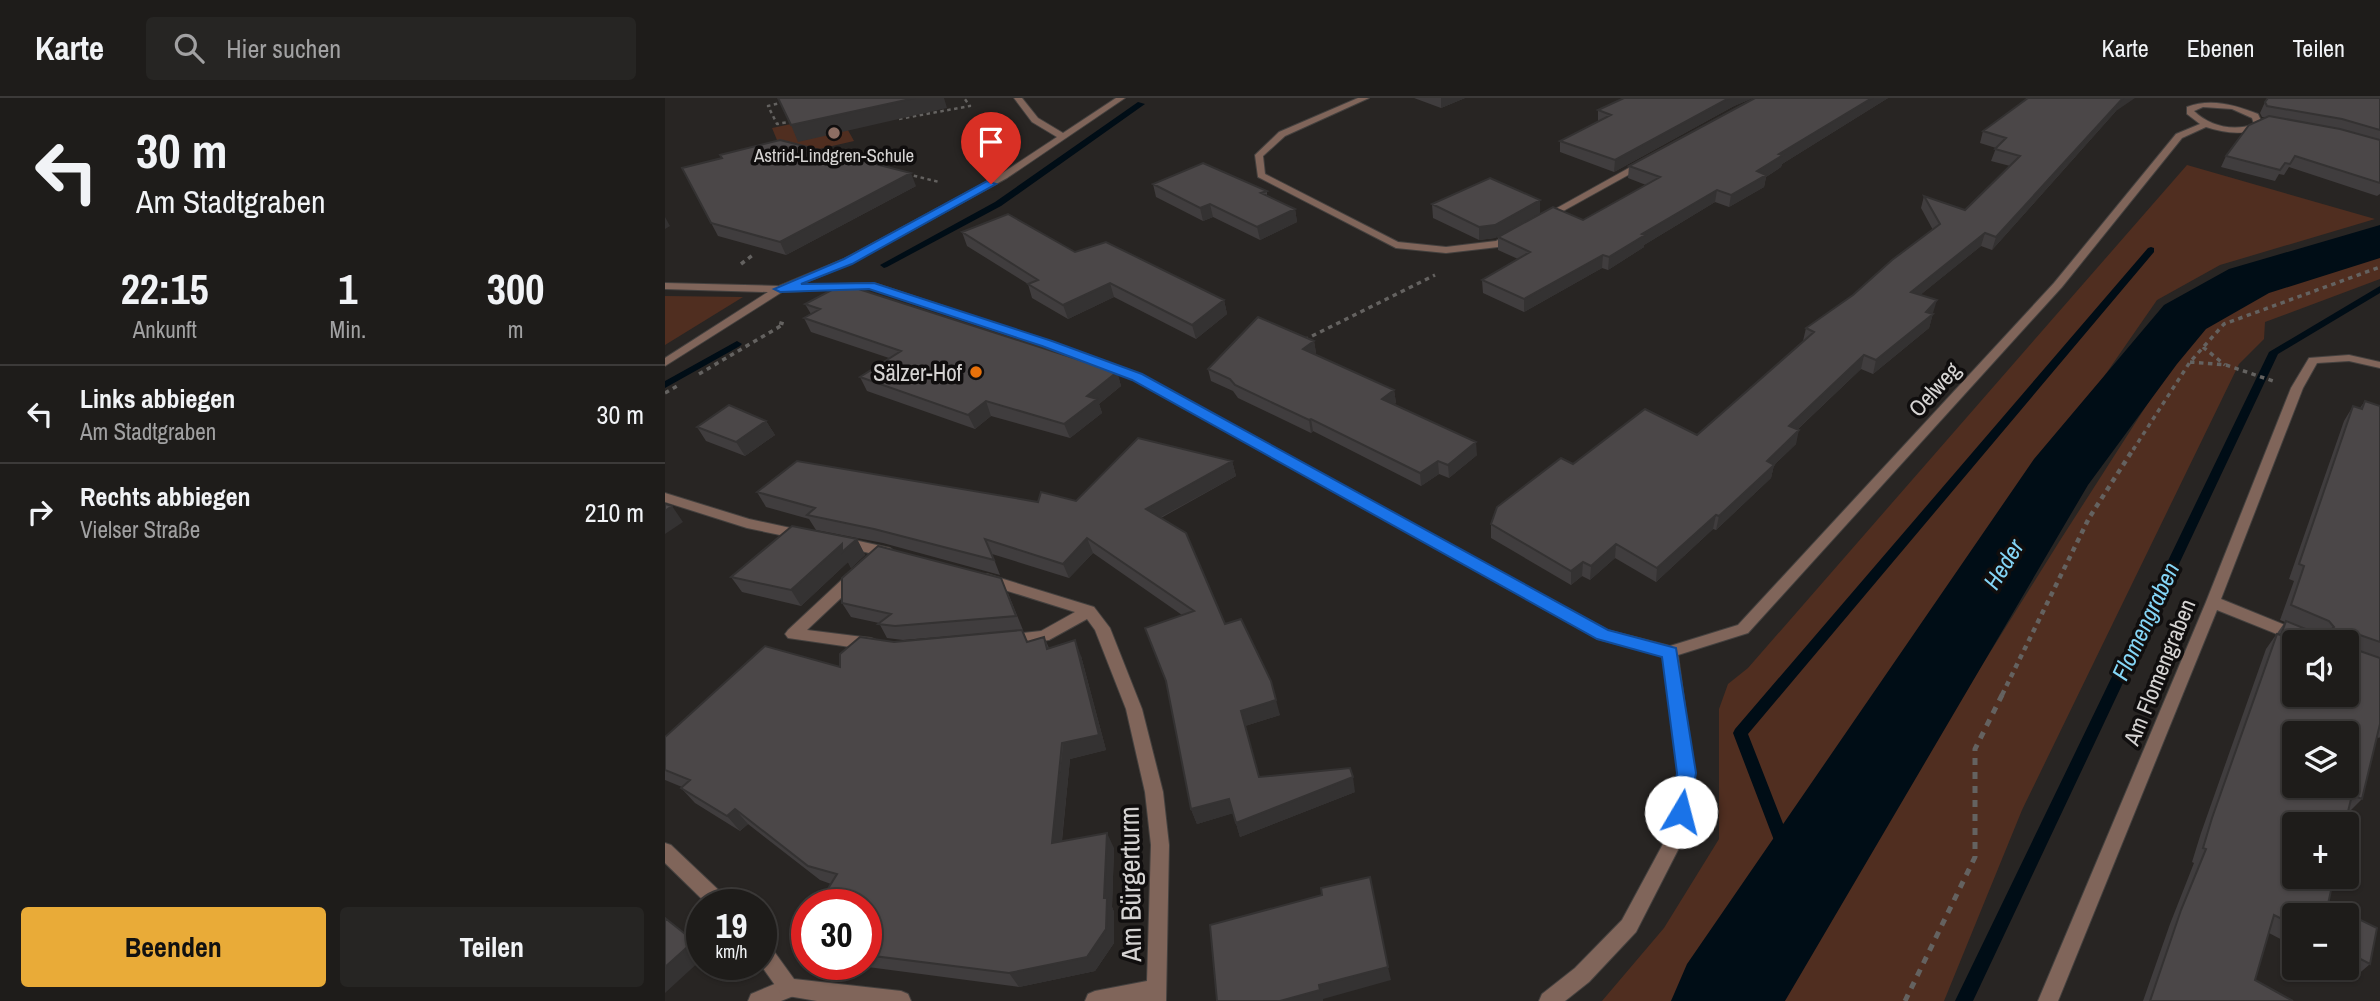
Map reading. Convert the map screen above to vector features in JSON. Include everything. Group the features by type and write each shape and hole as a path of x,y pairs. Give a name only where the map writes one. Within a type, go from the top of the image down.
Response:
{"street":[{"path":"1018,98 1035,120 1063,137"},
{"path":"665,363 780,289 848,261 978,191 1121,98"},
{"path":"1366,98 1282,134 1259,155 1261,175 1396,245 1446,250 1498,244 1522,230"},
{"path":"2259,121 2255,127 2242,130 2206,124 2193,117 2190,109 2216,101 2247,111 2259,121 2270,123"},
{"name":"Oelweg","path":"1670,652 1743,629 2058,285 2179,136 2206,124"},
{"path":"1534,224 1654,157"},
{"path":"665,286 780,289 870,285 1047,344 1137,377 1603,635 1670,652 1686,773 1681,812 1671,846 1629,926 1582,975 1549,1001"},
{"name":"Am Flomengraben","path":"2047,1001 2213,602 2297,388 2313,360 2349,358 2380,365"},
{"path":"665,497 747,523 821,538 872,560 907,557"},
{"path":"872,560 793,634 889,647"},
{"path":"970,575 1089,611"},
{"path":"2213,602 2282,630"},
{"path":"993,641 1044,636 1089,611"},
{"name":"Am Bürgerturm","path":"1089,611 1102,628 1134,709 1154,792 1160,845 1157,995"},
{"path":"665,851 704,889"},
{"path":"777,971 789,988"},
{"path":"758,1001 789,988 901,1001"},
{"path":"1095,1001 1157,995"}],"path":[{"path":"899,119 970,106 964,98"},
{"path":"791,101 768,106 777,124 801,119"},
{"path":"903,173 978,191"},
{"path":"1905,1001 1975,857 1975,749 2089,518 2190,362 2224,324 2380,267"},
{"path":"1300,342 1436,274"},
{"path":"2203,347 2226,365"},
{"path":"2190,362 2226,365 2283,384"}],"shaded area":[{"path":"839,114 854,141 784,157 772,128"},
{"path":"2187,165 2375,219 2220,265 2157,300 1671,1001 1602,1001 1664,928 1719,839 1719,709 1728,684 1748,668"},
{"path":"2380,255 2380,279 2265,322 2264,339 2239,364 2022,810 1944,1001 1772,1001 2191,336 2212,315 2239,301"},
{"path":"665,296 743,297 665,345"}],"building":[{"path":"778,98 915,98 791,125"},
{"path":"1624,98 1729,98 1615,160 1560,141 1611,115 1598,110"},
{"path":"1755,98 1872,98 1779,154 1783,155 1757,171 1766,175 1731,195 1717,190 1642,234 1645,235 1609,257 1603,255 1524,299 1482,280 1530,252 1498,237 1553,207 1583,220 1660,177 1629,166"},
{"path":"2028,98 2123,98 1996,237 1985,233 1911,292 1937,300 1926,312 1933,314 1876,360 1864,355 1789,426 1799,430 1767,461 1774,465 1657,568 1616,544 1591,566 1583,562 1571,571 1491,524 1497,507 1561,458 1573,464 1645,409 1697,435 1814,332 1806,328 1853,295 1892,260 1940,224 1924,196 1965,210 2020,156 1995,149 2006,138 1983,131"},
{"path":"2268,98 2380,98 2380,130 2342,119 2267,106 2265,102"},
{"path":"2269,116 2340,129 2380,140 2380,183 2295,156 2290,164 2285,163 2280,170 2226,156 2249,125"},
{"path":"780,140 911,173 780,242 711,223 682,168"},
{"path":"1203,163 1267,191 1261,193 1295,209 1257,227 1210,204 1200,208 1153,184"},
{"path":"1490,178 1540,200 1495,225 1479,227 1432,204"},
{"path":"1008,214 1075,252 1106,242 1224,300 1192,325 1110,283 1063,305 1028,284 1038,280 962,232"},
{"path":"843,284 1117,372 1087,396 1097,399 1064,424 986,401 968,415 860,377 901,351 804,318 820,309 805,304"},
{"path":"1258,317 1314,341 1303,349 1394,390 1382,399 1476,442 1448,465 1438,461 1420,473 1235,385 1230,379 1208,369"},
{"path":"2365,401 2380,406 2380,642 2359,635 2359,630 2331,630 2334,627 2329,621 2291,605 2304,566 2299,564 2353,406 2362,409"},
{"path":"729,405 766,421 736,442 697,427"},
{"path":"1138,438 1232,461 1146,509 1186,533 1225,624 1241,619 1271,681 1276,700 1241,711 1259,777 1350,768 1353,777 1236,823 1229,799 1191,809 1166,681 1145,628 1194,611 1087,538 1063,564 985,539 994,560 807,515 815,508 757,492 797,461 1038,502 1041,492 1076,501"},
{"path":"792,526 857,539 842,552 842,544 791,590 731,577"},
{"path":"878,546 1001,578 1016,616 895,626 878,624 891,614 842,603 842,578"},
{"path":"2286,621 2308,630 2283,630"},
{"path":"1022,630 1027,642 1044,637 1047,649 1075,640 1099,735 1062,743 1052,843 1107,833 1104,898 1107,898 1106,929 1087,957 1009,973 882,957 882,889 828,889 837,874 808,866 735,809 727,816 681,788 690,780 665,770 665,737 765,646 840,667 840,654 860,637 894,642"},
{"path":"2282,632 2282,707 2359,707 2359,651 2380,658 2380,724 2362,799 2359,798 2359,721 2282,721 2282,798 2351,798 2348,812 2282,812 2282,889 2331,889 2328,903 2282,903 2282,919 2274,915 2255,980 2293,1001 2150,1001 2181,910 2206,849 2203,848 2212,818 2277,634 2281,635"},
{"path":"1370,877 1388,967 1319,985 1320,990 1280,1001 1217,1001 1210,925 1322,895 1321,888"},
{"path":"665,918 686,935 686,948 665,967"},
{"path":"2359,919 2377,928 2370,964 2359,958"}],"waterway":[{"path":"884,265 998,204 1141,104"},
{"name":"Heder","path":"1725,1001 2059,475 2155,351 2185,317 2249,281 2380,241"},
{"path":"1799,885 1740,733 2151,250"},
{"name":"Flomengraben","path":"1964,1001 2274,352 2380,289"},
{"path":"665,385 737,344"}],"place":[{"name":"Astrid-Lindgren-Schule","path":"834,133"},
{"name":"Sälzer-Hof","path":"976,372"}],"route":[{"path":"991,184 848,261 780,289 870,285 1137,377 1603,635 1670,652 1686,773 1681,812"}]}
